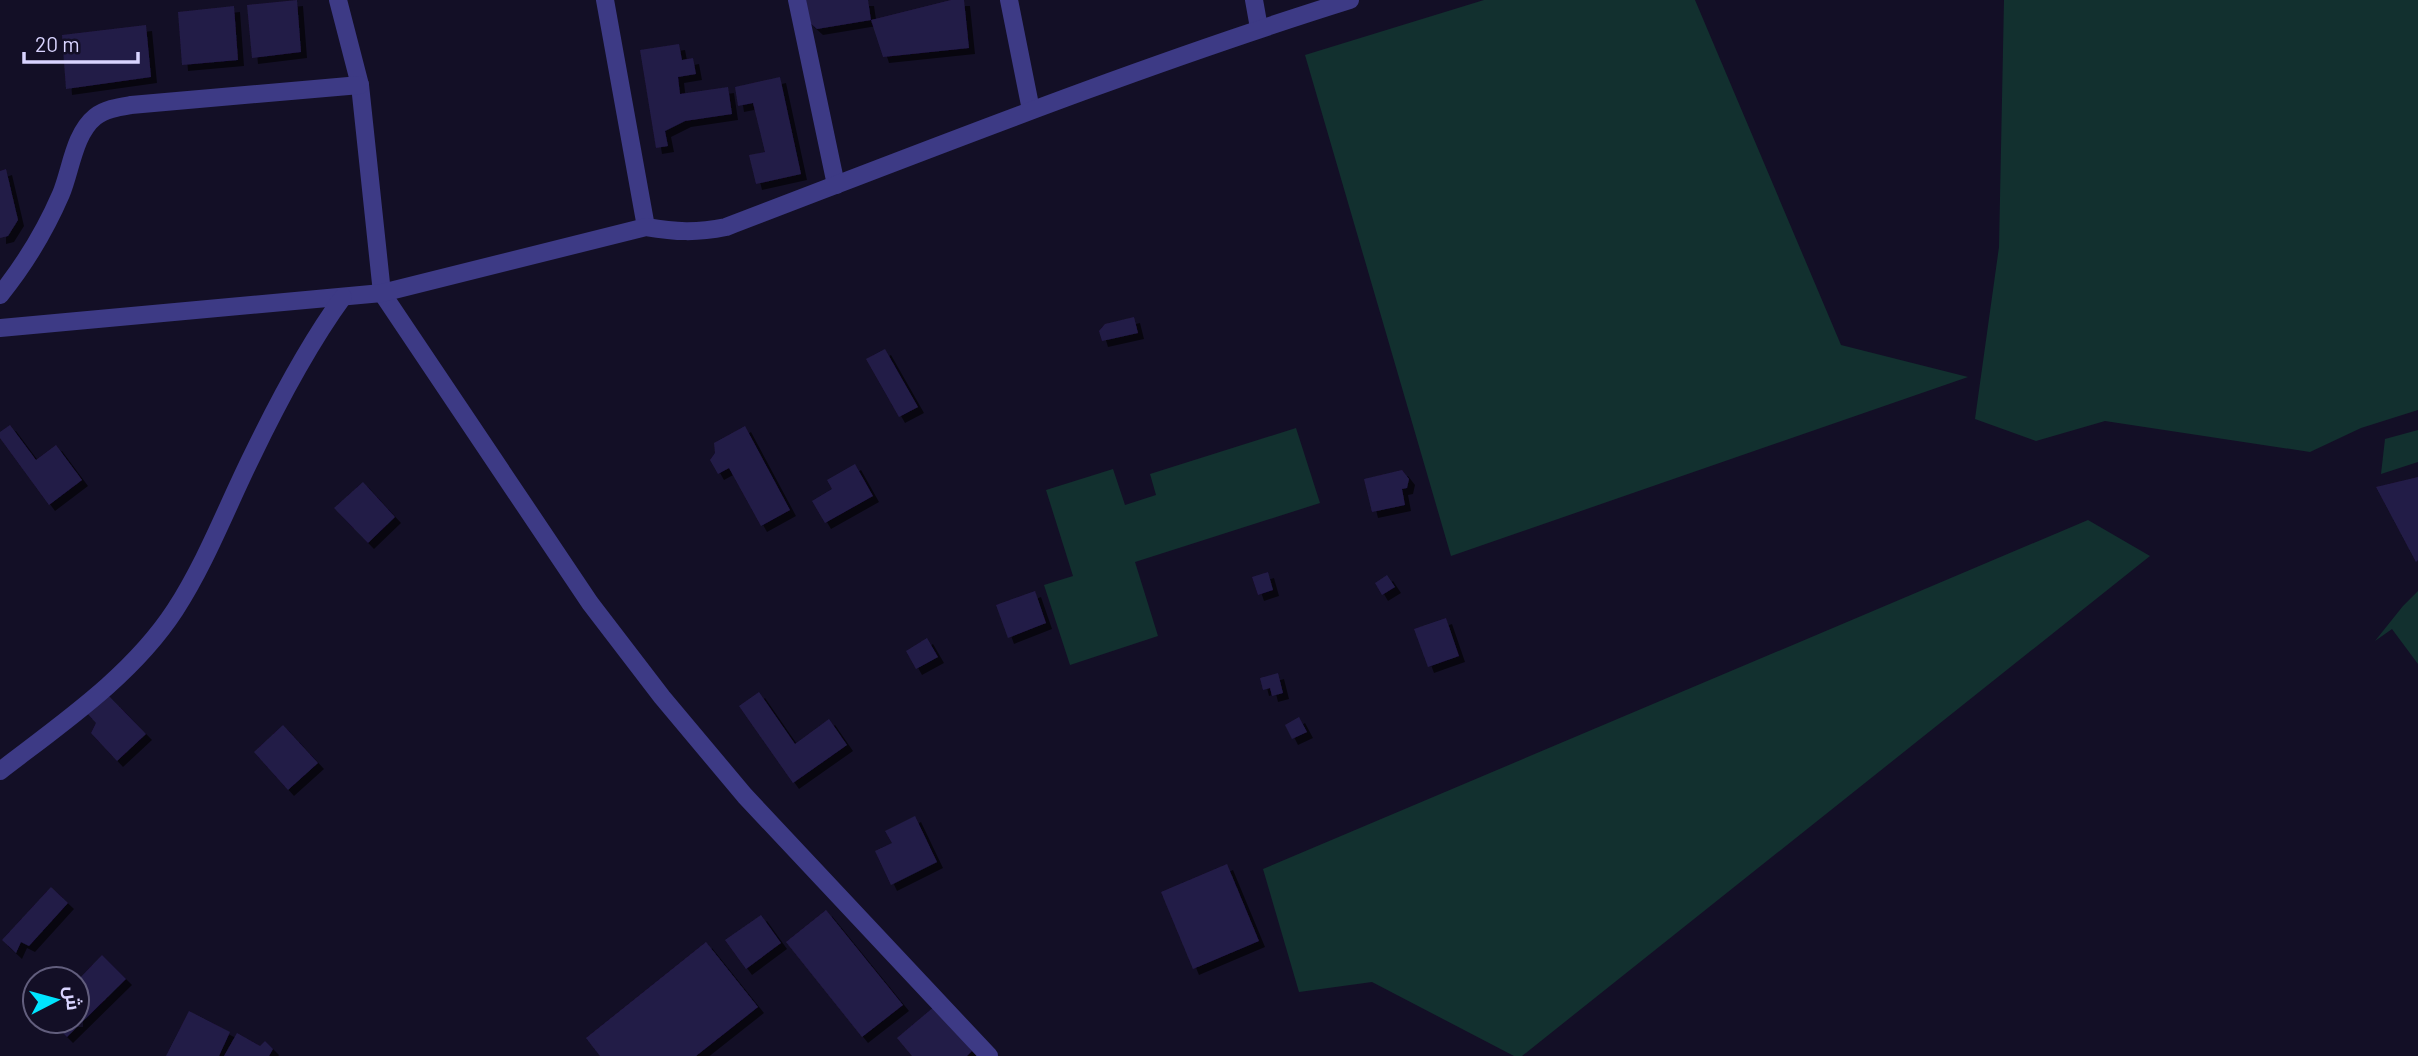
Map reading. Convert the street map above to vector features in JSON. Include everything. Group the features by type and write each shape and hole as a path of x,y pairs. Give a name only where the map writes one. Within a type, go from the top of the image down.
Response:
{"street":[{"path":"338,0 360,85 382,293 590,603 662,697 745,796 989,1056"},
{"path":"605,0 646,227"},
{"path":"797,0 836,185"},
{"path":"1009,0 1031,110"},
{"path":"1254,0 1259,29"},
{"path":"0,328 382,293 646,227 679,233 726,227 1031,110 1259,29 1350,0"},
{"path":"0,295 23,267 44,230 62,193 84,130 95,117 109,109 131,105 360,85"},
{"path":"0,771 81,708 134,660 174,612 205,559 251,457 318,331 343,298"}],"green space":[{"path":"1484,0 1695,0 1841,345 1968,377 1451,556 1305,55"},
{"path":"2004,0 2418,0 2418,410 2361,428 2310,452 2105,421 2036,441 1975,419 1999,247"},
{"path":"1296,428 1320,503 1135,562 1158,636 1070,665 1044,585 1073,576 1046,490 1113,469 1125,505 1156,495 1150,474"},
{"path":"2418,430 2418,462 2381,474 2385,439"},
{"path":"2088,520 2150,556 1522,1056 1514,1056 1372,982 1299,992 1263,869"},
{"path":"2418,591 2418,664 2392,629 2375,641"}],"building":[{"path":"297,0 301,52 252,58 247,5"},
{"path":"805,0 868,0 871,20 817,29 808,21"},
{"path":"951,0 964,0 969,48 883,57 871,20"},
{"path":"234,6 238,60 182,65 178,12"},
{"path":"146,25 151,77 66,89 62,35"},
{"path":"679,44 682,60 693,58 696,74 678,77 680,94 728,87 732,114 685,121 665,131 668,146 656,148 640,50"},
{"path":"780,77 801,174 756,184 749,155 765,152 753,103 738,106 735,87"},
{"path":"6,169 18,220 8,236 0,238 0,171"},
{"path":"1134,317 1138,333 1102,341 1099,331 1105,324"},
{"path":"885,349 918,407 899,417 866,359"},
{"path":"10,425 36,460 56,445 82,480 49,505 0,438 0,432"},
{"path":"745,426 790,510 761,526 729,468 718,474 710,460 715,453 714,443"},
{"path":"855,464 873,496 825,523 812,501 832,489 827,480"},
{"path":"1402,470 1409,479 1407,488 1402,489 1405,505 1372,512 1364,479"},
{"path":"2418,477 2418,560 2416,562 2376,487"},
{"path":"363,482 395,517 368,543 334,508"},
{"path":"1268,572 1273,590 1258,595 1252,577"},
{"path":"1387,575 1395,587 1382,595 1375,583"},
{"path":"1035,591 1046,623 1008,638 996,605"},
{"path":"1446,618 1459,656 1428,667 1414,629"},
{"path":"927,638 938,657 916,669 906,651"},
{"path":"1278,673 1283,693 1272,696 1270,688 1263,690 1260,678"},
{"path":"759,692 795,744 829,719 847,745 793,783 739,706"},
{"path":"107,694 146,734 117,761 91,733 96,723 87,713"},
{"path":"1299,717 1307,732 1292,739 1285,725"},
{"path":"283,725 318,763 288,790 254,752"},
{"path":"915,816 937,862 891,885 875,851 892,843 885,831"},
{"path":"1227,864 1259,941 1193,969 1161,892"},
{"path":"51,887 68,903 29,946 21,942 16,953 2,940"},
{"path":"826,910 903,1005 862,1037 786,942"},
{"path":"761,915 781,943 746,969 725,940"},
{"path":"706,942 758,1007 696,1056 600,1056 586,1038"},
{"path":"102,955 126,979 91,1013 91,966"},
{"path":"935,1006 972,1051 967,1056 912,1056 897,1038"},
{"path":"189,1011 230,1032 219,1056 166,1056"},
{"path":"237,1033 260,1046 265,1041 273,1049 269,1056 224,1056"}]}
